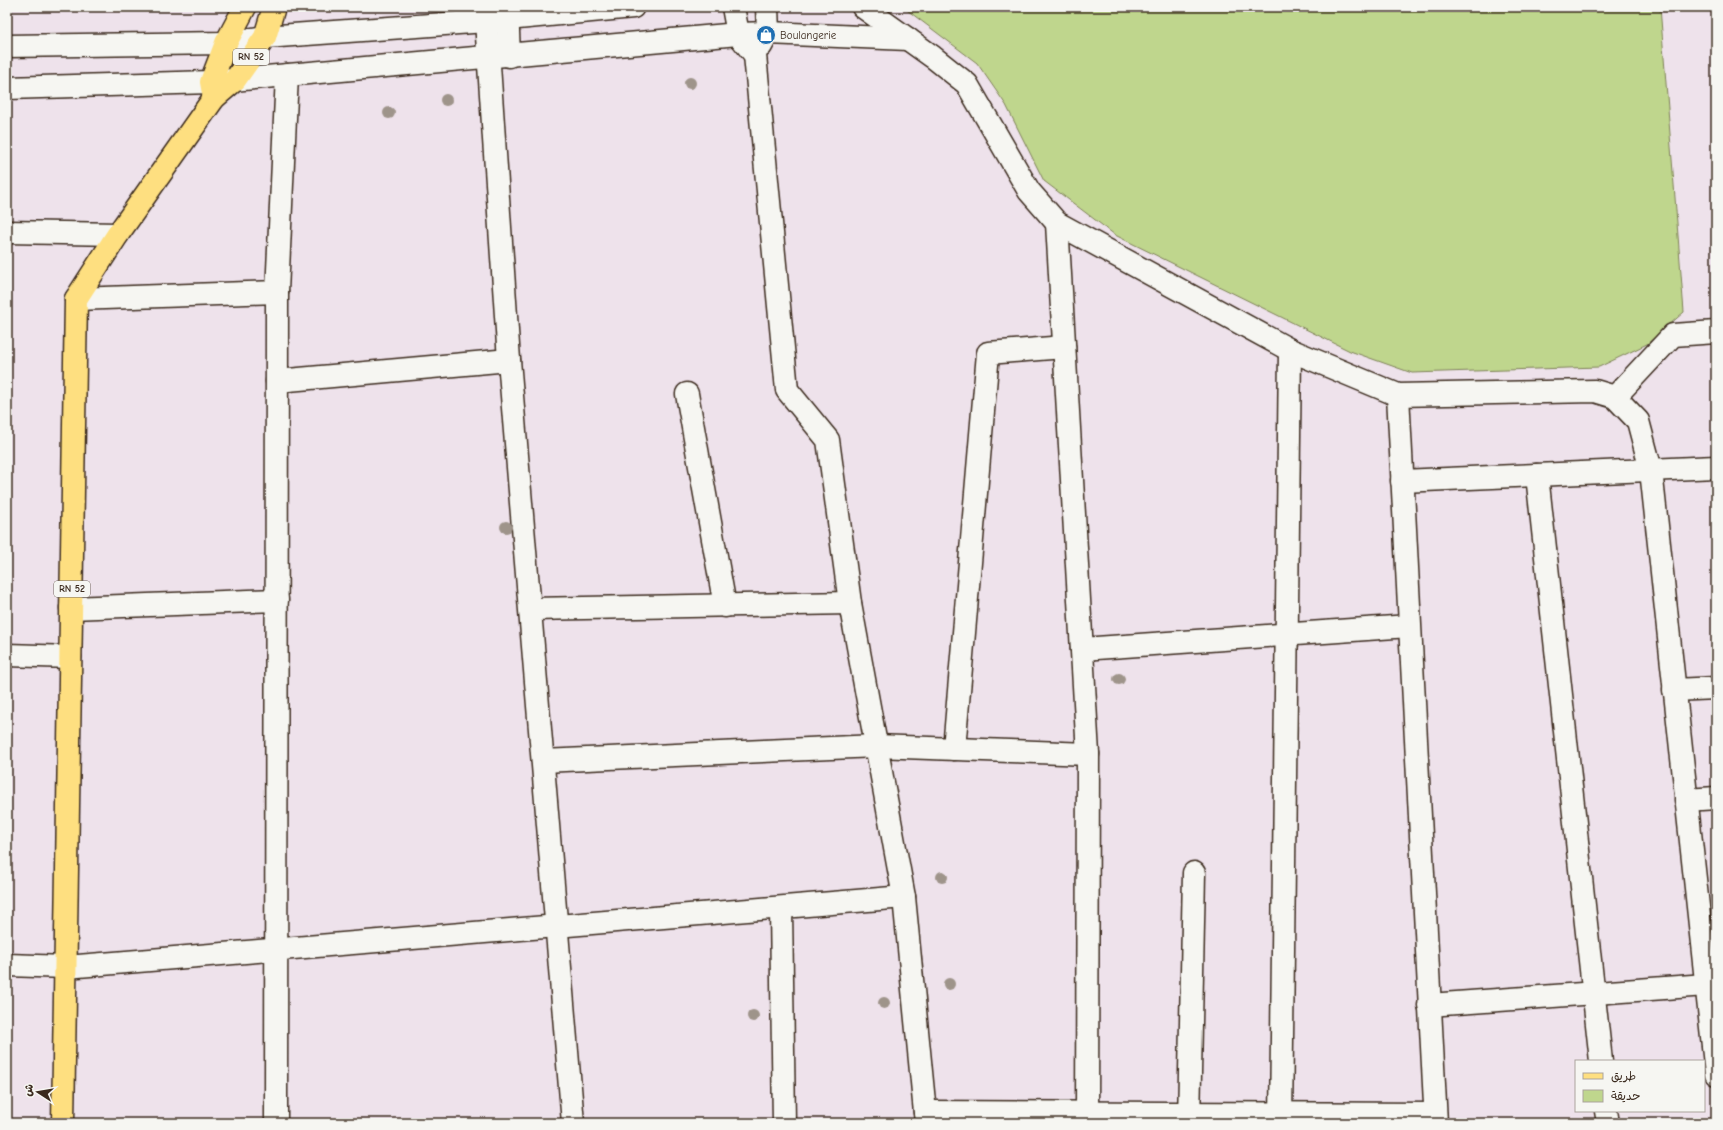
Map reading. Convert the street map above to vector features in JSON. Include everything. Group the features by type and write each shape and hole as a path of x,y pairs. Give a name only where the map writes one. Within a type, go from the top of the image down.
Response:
{"main road":[{"name":"RN 52","path":"63,1123 76,299 212,90 226,43 245,7"},
{"name":"RN 52","path":"212,90 235,80 265,37 274,7"}],"street":[{"path":"7,46 226,43 265,37 500,16 633,7"},
{"path":"733,7 738,34 755,55 787,390 828,440 850,603 904,897 926,1118 1436,1119 1398,395"},
{"path":"755,55 768,33 767,7"},
{"path":"863,7 967,84 1029,191 1057,223 1290,350 1398,395 1595,391 1614,397 1638,421 1651,470 1686,800 1707,911 1706,985 1712,1006 1716,1074"},
{"path":"500,16 499,57 509,360 574,1123"},
{"path":"235,80 287,74 499,57 738,34 768,33 908,39"},
{"path":"276,1123 277,292 287,74"},
{"path":"7,88 212,90"},
{"path":"1057,223 1088,754 1087,1118"},
{"path":"7,232 118,234"},
{"path":"76,299 277,292"},
{"path":"1614,397 1673,335 1716,332"},
{"path":"954,749 988,353 1064,348"},
{"path":"1281,1118 1290,350"},
{"path":"277,381 509,360"},
{"path":"687,394 725,606"},
{"path":"1402,480 1716,468"},
{"path":"1537,475 1601,1060"},
{"path":"71,608 277,600"},
{"path":"530,610 850,603"},
{"path":"1082,648 1409,626"},
{"path":"7,655 70,657"},
{"path":"1674,690 1716,688"},
{"path":"543,761 876,746 1088,754"},
{"path":"1686,800 1716,798"},
{"path":"1189,1118 1194,873"},
{"path":"7,966 66,967 781,909 904,897"},
{"path":"781,909 784,1123"},
{"path":"1429,1005 1706,985"},
{"path":"1606,1112 1608,1123"}],"green space":[{"path":"903,7 1660,7 1684,312 1647,344 1599,367 1412,373 1350,351 1115,235 1044,181 1006,105 977,63"}],"place":[{"name":"Boulangerie","path":"766,35"}]}
